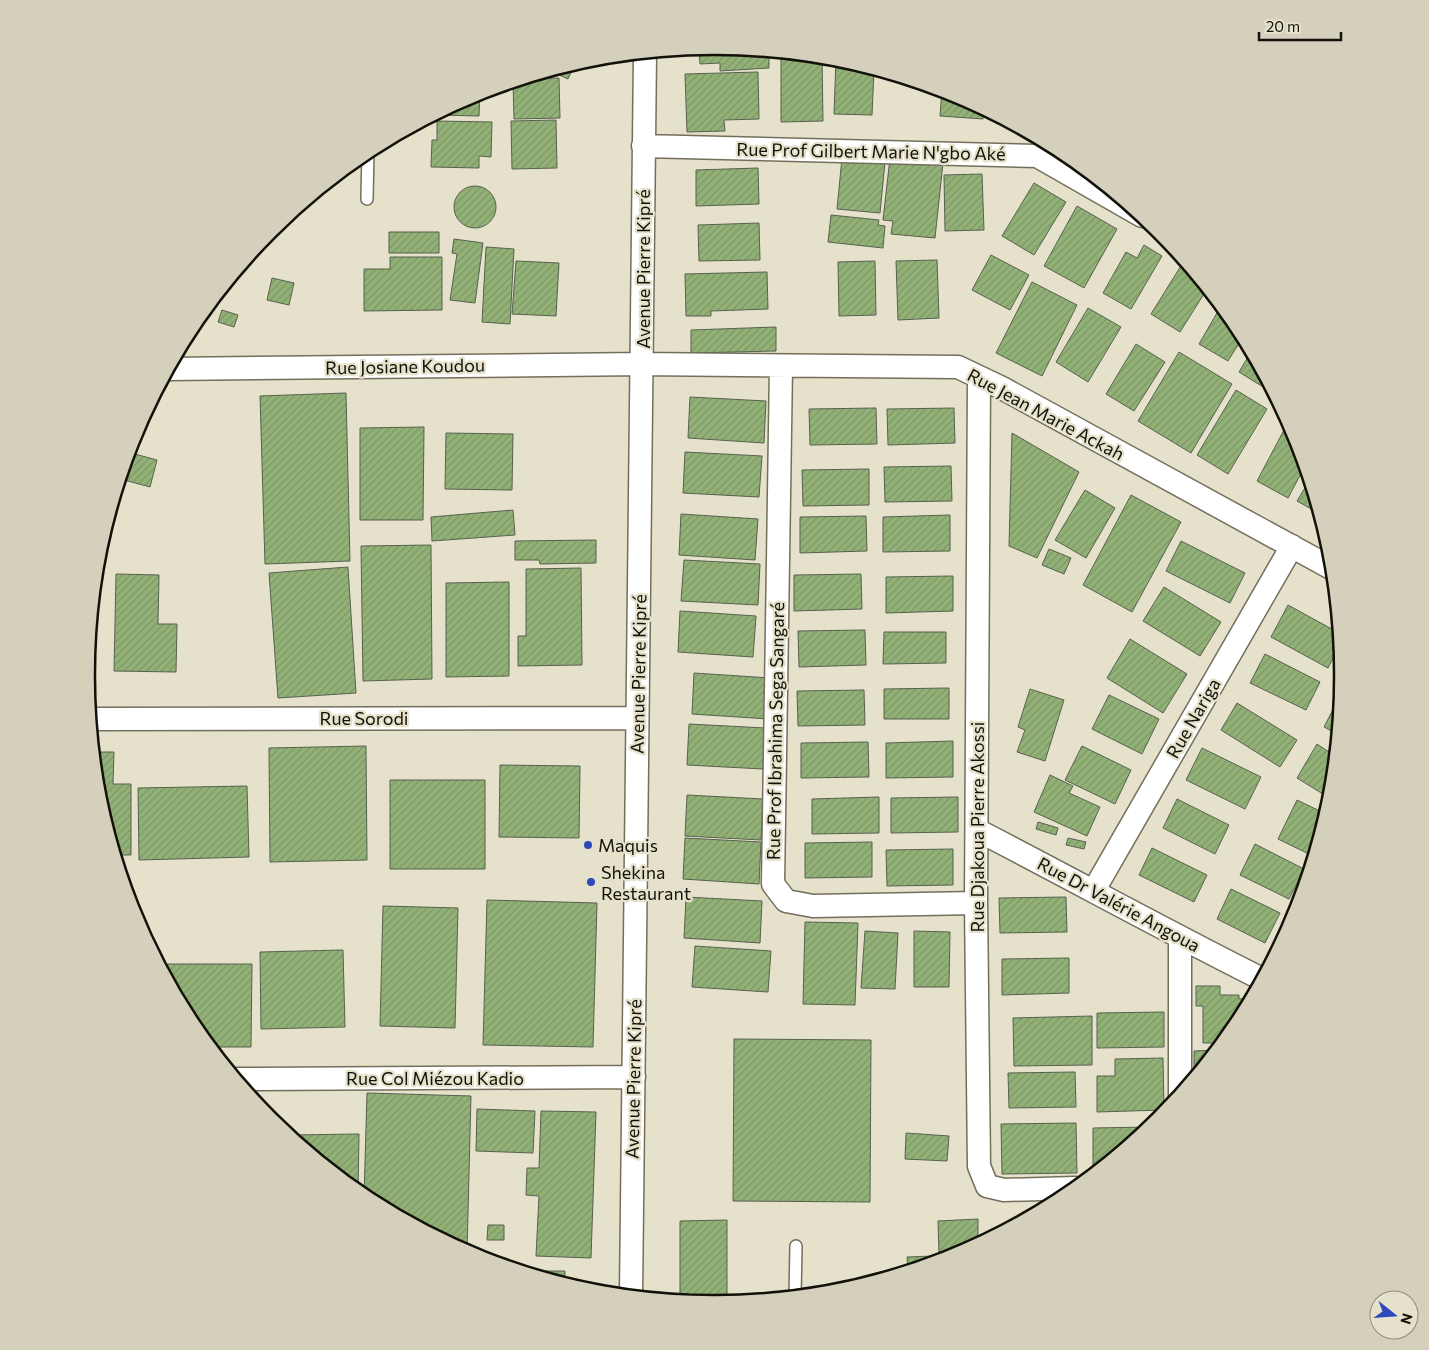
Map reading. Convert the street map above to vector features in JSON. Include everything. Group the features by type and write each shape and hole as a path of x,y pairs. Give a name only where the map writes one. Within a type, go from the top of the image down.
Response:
{"street":[{"name":"Avenue Pierre Kipré","path":"631,1289 645,59"},
{"name":"Rue Prof Gilbert Marie N'gbo Aké","path":"643,146 1042,149 1083,177"},
{"name":"Rue Jean Marie Ackah","path":"642,364 958,367 1325,564"},
{"name":"Rue Josiane Koudou","path":"176,369 642,364"},
{"name":"Rue Prof Ibrahima Sega Sangaré","path":"781,366 773,884 786,902 813,906 976,903"},
{"name":"Rue Djakoua Pierre Akossi","path":"979,378 976,903 979,1166 987,1186 1004,1190 1063,1188"},
{"name":"Rue Nariga","path":"1094,890 1292,546"},
{"name":"Rue Sorodi","path":"96,719 637,718"},
{"name":"Rue Dr Valérie Angoua","path":"977,830 1094,890 1180,938 1256,975"},
{"path":"1180,938 1180,1085"},
{"name":"Rue Col Miézou Kadio","path":"244,1079 634,1077"}],"lane":[{"path":"367,200 368,161"},
{"path":"795,1290 796,1246"}],"building":[{"path":"699,55 769,57 769,68 720,71 720,63 700,64"},
{"path":"781,59 822,65 823,121 781,122"},
{"path":"836,67 874,76 872,115 834,114"},
{"path":"571,72 568,79 559,75"},
{"path":"758,72 759,119 724,120 725,131 687,132 685,74"},
{"path":"546,78 559,78 560,118 514,119 513,89"},
{"path":"941,98 983,116 983,119 940,116"},
{"path":"480,101 479,116 448,115"},
{"path":"556,120 557,168 512,169 511,121"},
{"path":"437,121 492,122 491,157 479,156 479,168 431,167 432,140 437,140"},
{"path":"842,158 885,162 880,213 837,209"},
{"path":"890,158 943,163 935,238 891,234 893,221 883,220"},
{"path":"758,168 759,204 696,206 696,170"},
{"path":"982,174 984,230 945,231 944,175"},
{"path":"1034,183 1066,202 1034,255 1002,236"},
{"path":"479,186 487,189 493,195 496,207 493,219 487,225 471,228 463,225 457,219 454,203 457,195 463,189"},
{"path":"1077,206 1117,229 1084,288 1044,266"},
{"path":"831,215 879,220 878,225 885,226 883,248 828,242"},
{"path":"759,223 760,260 699,261 698,225"},
{"path":"389,232 439,232 439,253 389,253"},
{"path":"454,239 483,243 475,303 450,300 457,254 452,253"},
{"path":"1144,245 1162,256 1131,309 1103,293 1126,252 1137,258"},
{"path":"486,247 514,249 510,324 482,322"},
{"path":"991,255 1029,275 1010,310 972,290"},
{"path":"390,257 442,257 442,310 364,311 364,269 390,269"},
{"path":"937,260 939,318 898,320 896,261"},
{"path":"516,261 559,263 556,316 512,314"},
{"path":"875,261 876,315 839,316 838,262"},
{"path":"1181,266 1203,295 1180,332 1151,314"},
{"path":"767,272 768,309 711,311 711,316 686,316 685,274"},
{"path":"272,278 294,283 289,305 267,300"},
{"path":"1032,282 1077,305 1042,376 996,353"},
{"path":"1088,308 1121,327 1088,382 1056,362"},
{"path":"222,310 238,315 234,327 218,322"},
{"path":"1217,313 1238,344 1228,361 1199,344"},
{"path":"776,327 776,351 691,353 691,330"},
{"path":"1136,344 1165,362 1134,411 1106,394"},
{"path":"1179,352 1232,384 1191,453 1138,421"},
{"path":"1247,359 1263,387 1239,372"},
{"path":"1236,390 1267,409 1228,474 1197,455"},
{"path":"346,393 350,561 265,564 260,396"},
{"path":"690,397 766,401 764,443 688,438"},
{"path":"876,408 877,444 810,445 809,409"},
{"path":"954,408 955,443 888,445 887,409"},
{"path":"424,427 423,520 360,520 360,428"},
{"path":"1284,430 1301,474 1288,498 1257,481"},
{"path":"446,433 513,434 512,490 445,489"},
{"path":"1012,433 1079,472 1037,558 1009,546"},
{"path":"685,452 762,456 759,497 683,493"},
{"path":"136,454 157,460 150,487 126,480"},
{"path":"951,466 952,501 885,502 884,467"},
{"path":"869,469 869,505 803,506 802,470"},
{"path":"1305,487 1311,509 1297,501"},
{"path":"1085,490 1115,508 1086,558 1055,540"},
{"path":"1131,495 1181,522 1132,612 1083,585"},
{"path":"513,510 515,535 432,541 431,517"},
{"path":"681,514 758,519 755,560 679,555"},
{"path":"950,515 950,551 883,552 883,517"},
{"path":"866,516 867,551 800,553 800,517"},
{"path":"596,540 596,563 540,564 539,560 515,560 515,541"},
{"path":"1181,541 1245,573 1230,603 1166,571"},
{"path":"431,545 432,679 363,681 361,546"},
{"path":"1049,549 1071,558 1064,574 1042,565"},
{"path":"684,560 760,564 758,605 681,601"},
{"path":"348,567 356,693 278,698 269,573"},
{"path":"581,568 582,665 518,666 518,636 526,636 526,569"},
{"path":"116,574 159,575 158,624 177,624 176,672 114,671"},
{"path":"861,574 862,609 794,611 794,575"},
{"path":"953,576 953,611 886,613 886,577"},
{"path":"509,582 509,676 446,677 446,583"},
{"path":"1164,587 1221,622 1200,656 1143,621"},
{"path":"1288,605 1333,629 1334,657 1328,668 1271,637"},
{"path":"680,611 756,616 753,657 678,652"},
{"path":"865,630 866,665 799,667 798,631"},
{"path":"884,632 946,632 946,663 883,664"},
{"path":"1130,639 1187,674 1163,713 1107,678"},
{"path":"1265,654 1320,682 1306,710 1250,683"},
{"path":"694,673 770,678 768,719 692,714"},
{"path":"949,688 949,719 884,719 884,689"},
{"path":"1030,689 1064,700 1045,761 1017,752 1025,730 1018,727"},
{"path":"864,690 865,725 798,726 797,691"},
{"path":"1109,695 1159,719 1142,754 1092,729"},
{"path":"1237,703 1297,740 1280,767 1221,730"},
{"path":"1333,709 1331,731 1324,727"},
{"path":"689,724 765,728 763,769 687,765"},
{"path":"953,741 953,777 886,778 886,743"},
{"path":"868,742 869,777 801,778 801,743"},
{"path":"1317,744 1329,752 1323,794 1297,778"},
{"path":"366,746 367,860 270,862 269,748"},
{"path":"1082,746 1131,770 1115,804 1065,780"},
{"path":"1202,748 1261,777 1245,809 1186,780"},
{"path":"100,752 114,752 113,784 131,784 131,855 122,855 106,796"},
{"path":"500,765 580,766 579,838 499,837"},
{"path":"1050,775 1073,786 1069,793 1100,807 1087,836 1034,812"},
{"path":"390,780 485,780 485,869 390,869"},
{"path":"247,786 249,857 139,860 138,788"},
{"path":"687,795 763,799 761,840 685,836"},
{"path":"879,797 879,833 812,834 812,799"},
{"path":"958,797 958,832 891,833 891,798"},
{"path":"1177,799 1229,825 1215,854 1163,828"},
{"path":"1297,800 1319,811 1308,853 1278,839"},
{"path":"1038,822 1058,828 1056,835 1036,829"},
{"path":"685,838 761,842 759,884 683,879"},
{"path":"1068,838 1086,842 1084,849 1066,845"},
{"path":"872,842 872,877 805,878 805,843"},
{"path":"1255,844 1303,869 1289,899 1240,875"},
{"path":"1152,848 1207,875 1194,902 1139,875"},
{"path":"953,849 953,885 887,886 886,850"},
{"path":"1231,889 1280,913 1265,943 1217,919"},
{"path":"686,897 762,901 760,943 684,938"},
{"path":"1066,897 1067,932 1000,933 999,898"},
{"path":"487,900 597,903 593,1047 483,1045"},
{"path":"383,906 458,908 455,1028 380,1026"},
{"path":"805,922 858,923 855,1005 803,1004"},
{"path":"865,931 898,933 895,989 861,988"},
{"path":"914,931 950,932 949,987 914,987"},
{"path":"695,946 771,951 768,992 692,987"},
{"path":"343,950 345,1027 261,1029 260,952"},
{"path":"1069,958 1069,993 1002,995 1002,959"},
{"path":"166,964 252,964 251,1047 219,1047 199,1019"},
{"path":"1196,986 1220,986 1220,995 1239,995 1239,999 1243,999 1213,1043 1203,1043 1203,1006 1196,1006"},
{"path":"1164,1012 1164,1047 1097,1048 1097,1013"},
{"path":"1092,1016 1092,1065 1014,1066 1013,1018"},
{"path":"734,1039 871,1040 870,1202 733,1201"},
{"path":"1207,1050 1194,1067 1194,1051"},
{"path":"1163,1058 1164,1102 1156,1110 1097,1112 1097,1076 1115,1076 1115,1059"},
{"path":"1075,1072 1076,1107 1009,1108 1008,1073"},
{"path":"367,1093 471,1096 467,1244 404,1212 364,1187"},
{"path":"477,1109 535,1111 533,1153 476,1151"},
{"path":"541,1111 596,1112 591,1258 536,1256 539,1196 526,1195 527,1168 539,1168"},
{"path":"1076,1123 1077,1173 1002,1174 1001,1124"},
{"path":"1138,1127 1093,1166 1093,1128"},
{"path":"906,1133 949,1136 947,1161 905,1159"},
{"path":"359,1134 358,1182 337,1167 299,1135"},
{"path":"978,1219 978,1236 939,1253 938,1221"},
{"path":"727,1220 727,1295 680,1294 680,1221"},
{"path":"488,1225 504,1225 504,1240 487,1240"},
{"path":"930,1256 908,1264 907,1257"},
{"path":"544,1271 565,1271 565,1276"}],"place":[{"name":"Maquis","path":"588,845"},
{"name":"Shekina Restaurant","path":"591,882"}]}
